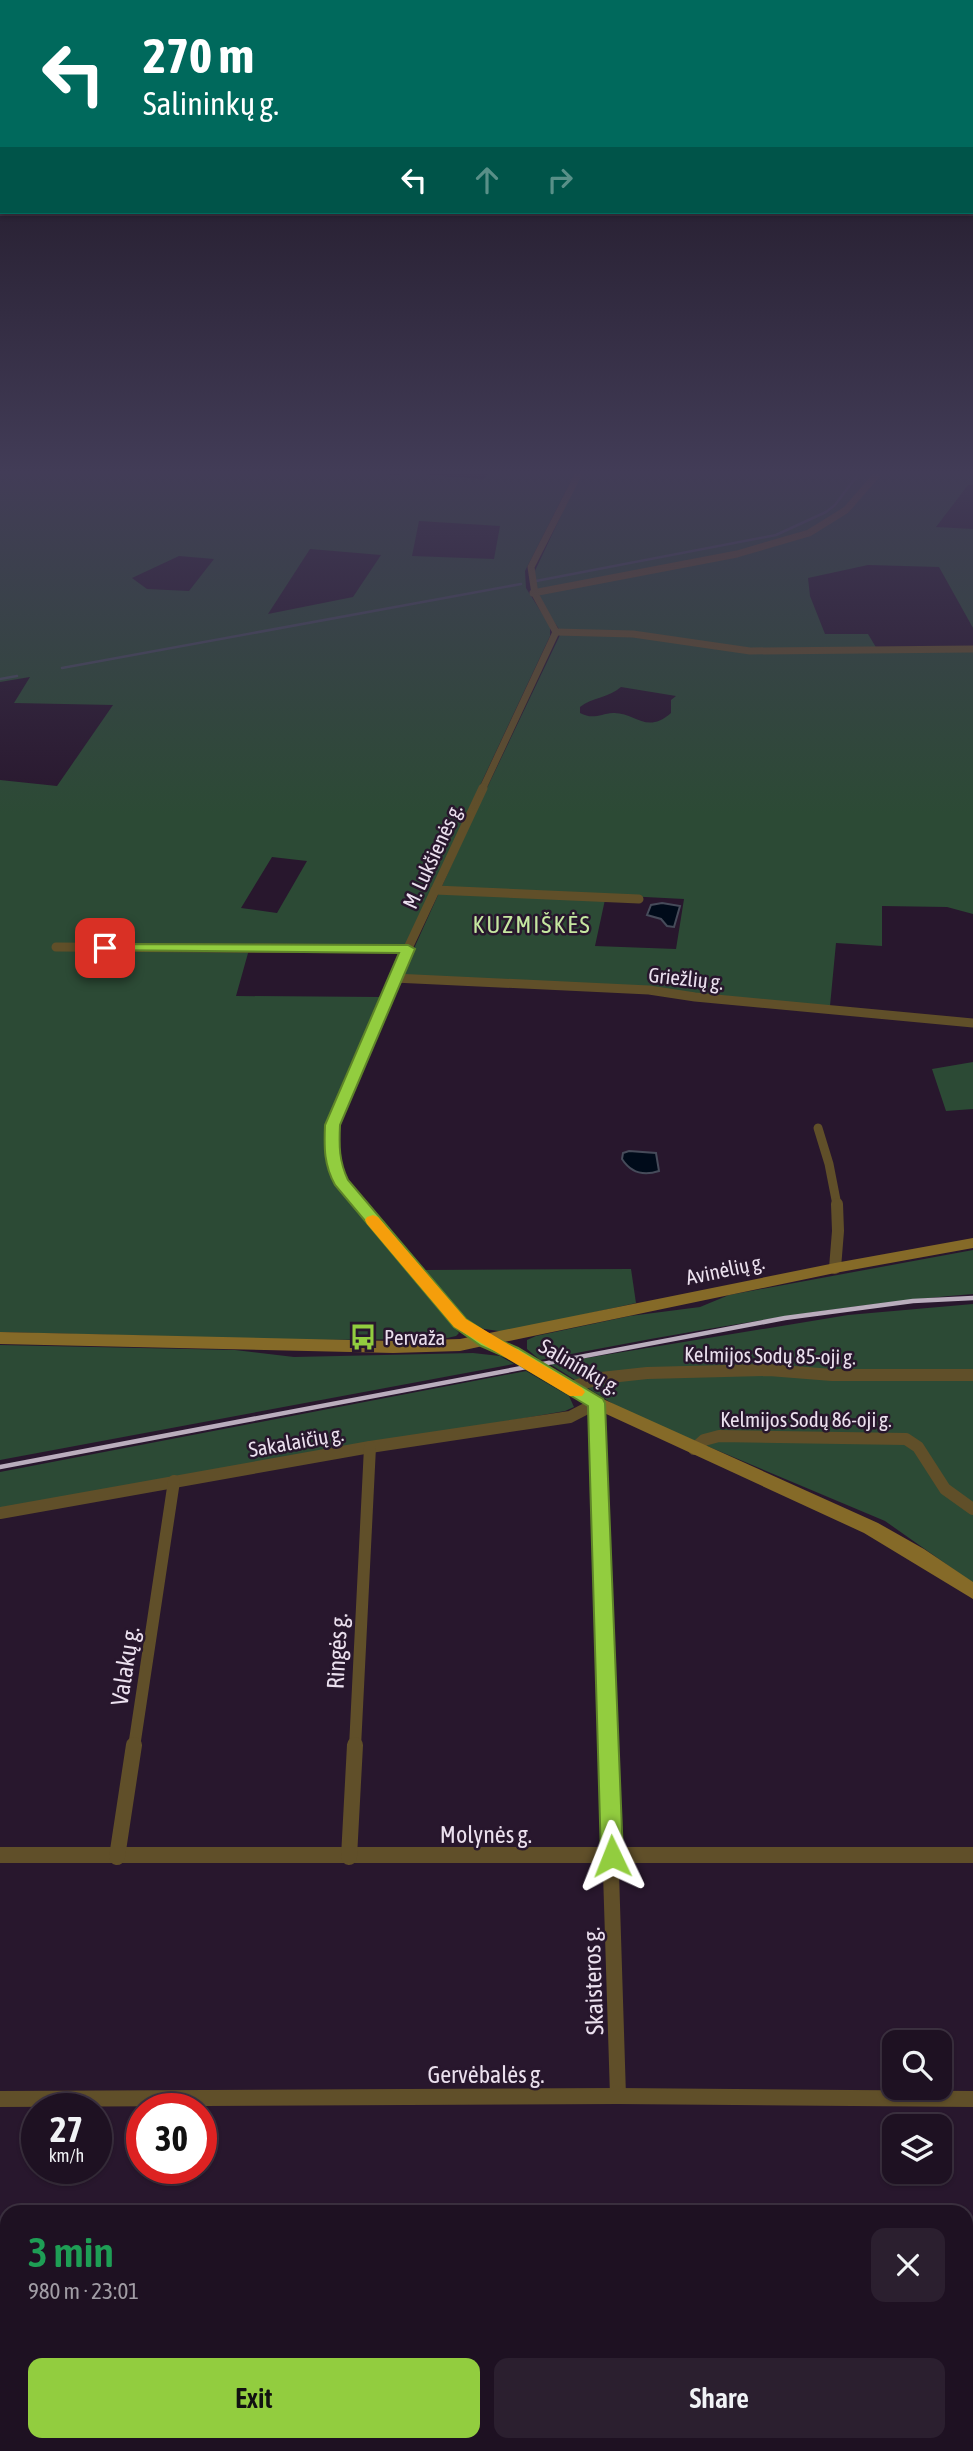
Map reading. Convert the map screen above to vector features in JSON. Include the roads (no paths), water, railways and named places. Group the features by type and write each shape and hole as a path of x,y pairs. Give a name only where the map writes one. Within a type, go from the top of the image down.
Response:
{"main road":[{"name":"Avinėlių g.","path":"487,1341 835,1268 973,1243"},
{"path":"0,1338 393,1347 452,1346 487,1341"},
{"name":"Salininkų g.","path":"487,1341 512,1352 597,1403 871,1528 917,1554 973,1592"}],"street":[{"path":"531,585 556,632 633,634 761,652 973,649"},
{"path":"531,589 552,585"},
{"name":"M. Lukšienės g.","path":"487,1341 460,1323 341,1181 331,1152 333,1125 394,978 556,632"},
{"path":"435,890 639,899"},
{"path":"55,947 408,949"},
{"name":"Griežlių g.","path":"394,978 649,990 695,997 973,1023"},
{"path":"818,1128 835,1179 840,1215 835,1268"},
{"name":"Kelmijos Sodų 85-oji g.","path":"568,1388 600,1378 647,1373 769,1370 832,1375 973,1375"},
{"name":"Sakalaičių g.","path":"0,1513 370,1447 570,1417 597,1403"},
{"name":"Skaisteros g.","path":"597,1403 618,2096"},
{"name":"Kelmijos Sodų 86-oji g.","path":"694,1449 704,1440 719,1436 906,1439 918,1447 945,1489 973,1509"},
{"name":"Ringės g.","path":"349,1857 370,1447"},
{"name":"Valakų g.","path":"117,1857 174,1481"},
{"name":"Molynės g.","path":"0,1855 973,1855"},
{"name":"Gervėbalės g.","path":"0,2099 618,2096 973,2099"}],"water":[{"path":"662,903 680,906 674,927 647,915 651,905"},
{"path":"623,1153 656,1153 659,1171 643,1173 629,1167 622,1159"}],"waterway":[{"path":"62,668 513,585"},
{"path":"0,679 17,676"}],"railway":[{"path":"0,1467 785,1318 913,1301 973,1298"}],"place":[{"name":"Pervaža","path":"363,1337"}],"district":[{"name":"KUZMIŠKĖS","path":"532,924"}]}
